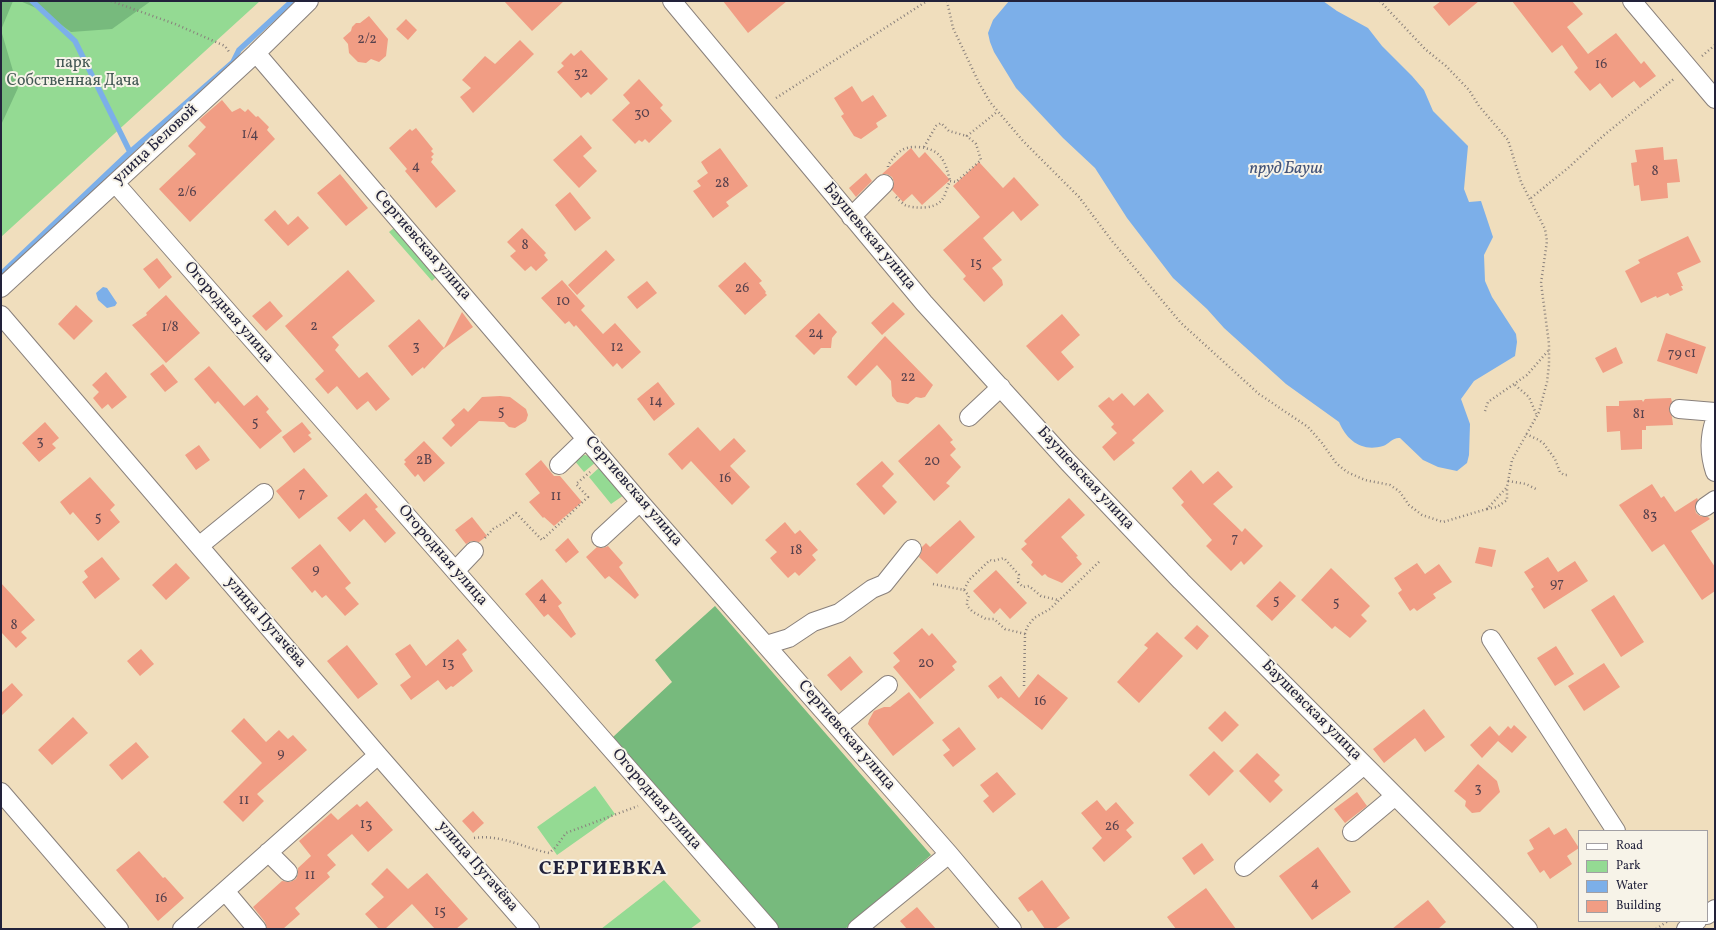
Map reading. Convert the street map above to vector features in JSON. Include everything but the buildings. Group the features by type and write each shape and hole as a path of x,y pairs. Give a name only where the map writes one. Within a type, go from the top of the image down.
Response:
{"street":[{"name":"улица Беловой","path":"1,288 309,1"},
{"name":"Баушевская улица","path":"672,1 851,217 924,302 1001,387 1176,576 1528,929"},
{"path":"1632,1 1715,99"},
{"name":"Сергиевская улица","path":"256,52 640,502 949,854 1012,929"},
{"name":"Огородная улица","path":"115,183 770,929"},
{"path":"851,217 884,184"},
{"name":"улица Пугачёва","path":"1,315 378,755 454,840 530,929"},
{"path":"970,417 1001,387"},
{"path":"1680,409 1715,412"},
{"path":"1715,420 1712,430 1710,449 1715,472"},
{"path":"559,465 586,439"},
{"path":"199,546 264,493"},
{"path":"601,538 640,502"},
{"path":"766,645 789,638 813,622 839,613 872,589 884,584 912,549"},
{"path":"455,571 474,551"},
{"path":"1491,639 1615,830"},
{"path":"838,727 888,685"},
{"path":"182,929 378,755"},
{"path":"1244,867 1364,765"},
{"path":"1,792 119,929"},
{"path":"1352,832 1395,796"},
{"path":"268,852 288,872"},
{"path":"857,929 949,854"},
{"path":"225,891 257,929"},
{"path":"1686,929 1696,922"},
{"path":"1668,923 1679,929"}],"path":[{"path":"111,1 175,24 225,46 241,66"},
{"path":"762,108 927,1"},
{"path":"947,1 953,28 979,83 998,111 1023,141 1079,197 1112,241 1181,323 1259,394 1308,427 1322,443 1336,463 1347,472 1365,480 1390,485 1399,491 1409,505 1422,515 1444,522 1496,507 1507,500 1507,487 1512,460 1537,417 1544,398 1547,382 1549,365 1541,283 1547,241 1545,229 1521,182 1508,140 1479,106 1469,90 1446,66 1425,49 1380,1"},
{"path":"1530,198 1568,168 1603,136 1715,45"},
{"path":"967,136 998,111"},
{"path":"924,148 936,126 941,123 948,131 967,136 976,144 981,160 956,182 950,181"},
{"path":"910,146 934,151 942,159 950,181 945,196 940,203 922,208 905,205 884,184 888,179 888,165 900,151 910,146"},
{"path":"1485,411 1488,402 1515,385 1532,371 1548,351"},
{"path":"1515,385 1529,398 1537,417"},
{"path":"1526,434 1544,444 1555,459 1560,472 1564,475 1568,475"},
{"path":"474,551 473,549 490,534 493,529 516,513 542,540 588,498 576,484 604,459"},
{"path":"1508,481 1526,484 1536,489"},
{"path":"1487,509 1507,487"},
{"path":"964,590 969,580 990,560 993,561 1004,558 1019,575 1018,582 1023,587 1029,586 1041,596 1058,600"},
{"path":"1024,687 1025,634 1027,627 1034,618 1050,609 1100,561"},
{"path":"933,584 964,590 970,596 967,600 967,606 972,612 986,618 994,619 1005,628 1025,634"},
{"path":"454,840 483,836 520,843 549,854 566,833 655,799"},
{"path":"1656,929 1668,923"}],"green space":[{"name":"парк Собственная Дача","path":"1,1 260,1 1,237"},
{"path":"1,1 13,1 1,30"},
{"path":"20,1 151,1 112,29 71,32 41,10"},
{"path":"1,30 18,88 1,125"},
{"path":"394,228 436,277 432,281 389,232"},
{"path":"585,455 589,456 596,462 584,472 574,460"},
{"path":"601,466 624,495 611,504 589,477"},
{"path":"715,606 931,855 845,929 777,929 707,844 613,737 672,682 655,660"},
{"path":"595,786 615,814 557,855 537,827"},
{"path":"664,880 701,921 690,929 601,929"}],"water":[{"name":"пруд Бауш","path":"1009,1 1323,1 1337,11 1368,28 1382,46 1424,90 1433,111 1468,146 1464,189 1469,202 1481,201 1493,237 1484,255 1485,281 1492,297 1516,334 1517,342 1515,356 1474,381 1461,399 1470,424 1469,455 1467,463 1457,471 1438,467 1423,460 1400,438 1395,439 1383,446 1375,447 1362,446 1351,440 1342,429 1339,422 1286,384 1224,328 1207,309 1173,278 1127,218 1095,168 1063,138 1016,88 994,52 988,33 993,20"},
{"path":"103,287 107,288 117,303 115,306 107,308 98,300 96,293"}],"waterway":[{"path":"32,1 75,41 130,152"},
{"path":"1,274 130,152 233,62 239,50 292,1"}],"district":[{"name":"СЕРГИЕВКА","path":"603,870"}]}
